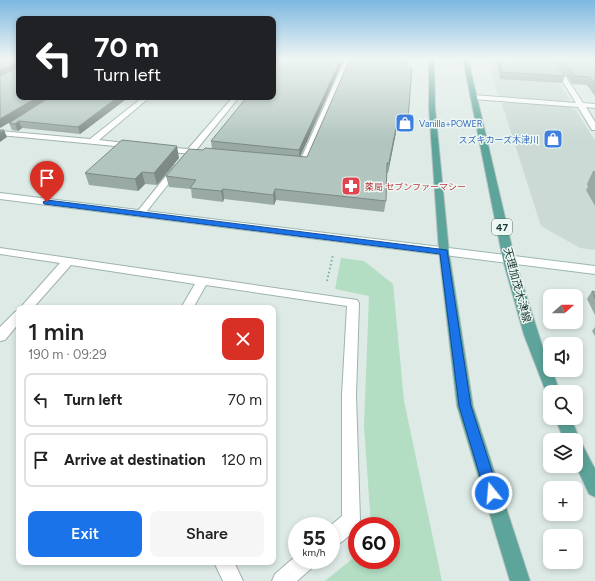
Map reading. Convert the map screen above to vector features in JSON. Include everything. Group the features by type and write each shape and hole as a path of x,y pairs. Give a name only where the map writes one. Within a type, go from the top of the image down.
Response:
{"main road":[{"path":"432,86 444,252 465,406 520,581"},
{"name":"天理加茂木津線","path":"471,86 509,260 531,335 549,385"},
{"path":"583,463 595,488"}],"street":[{"path":"288,162 304,164 335,86"},
{"path":"569,86 595,128"},
{"path":"473,97 595,106"},
{"path":"92,142 143,100"},
{"path":"140,214 234,100"},
{"path":"0,133 13,125"},
{"path":"0,133 148,148 188,157"},
{"path":"0,196 595,270"},
{"path":"0,251 353,303 349,394 351,520 340,530"},
{"path":"29,305 68,260"},
{"path":"189,305 203,281"},
{"path":"0,336 16,318"},
{"path":"226,565 234,581"},
{"path":"282,581 296,569"}],"path":[{"path":"322,299 334,251"}],"shaded area":[{"path":"495,86 561,86 570,100 564,102 505,97 498,95"},
{"path":"507,102 566,106 576,110 595,141 595,250 580,248 541,226 502,104"}],"green space":[{"path":"341,258 364,261 393,284 404,401 442,581 325,581 348,562 348,569 400,569 400,517 370,517 364,426 369,296 335,289"}],"building":[{"path":"0,86 16,86 16,100 33,100 0,119"},
{"path":"276,86 328,86 299,150 211,141 245,100 276,100"},
{"path":"338,86 411,86 408,119 398,118 389,163 387,163 386,201 275,189 273,195 223,189 221,191 190,188 196,180 166,176 189,149 203,150 205,148 307,157"},
{"path":"45,100 114,100 78,127 19,121 15,124 9,123"},
{"path":"122,140 177,146 154,173 142,172 135,179 85,173"}],"place":[{"name":"Vanilla+POWER","path":"405,123"},
{"name":"スズキカーズ木津川","path":"553,139"},
{"name":"薬局 セブンファーマシー","path":"351,186"}],"route":[{"path":"47,202 444,252 465,406 492,493"}]}
